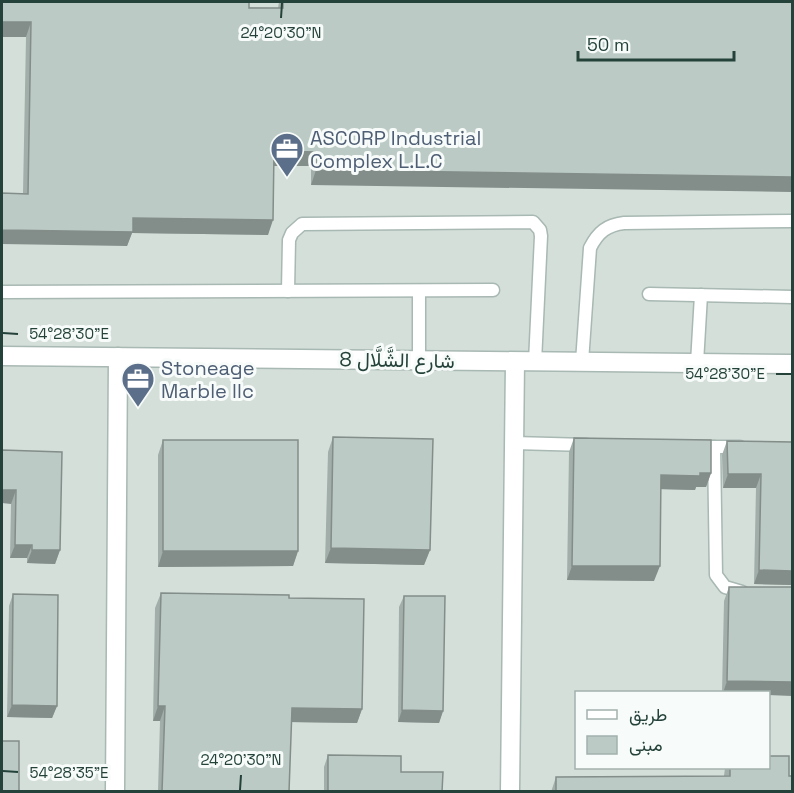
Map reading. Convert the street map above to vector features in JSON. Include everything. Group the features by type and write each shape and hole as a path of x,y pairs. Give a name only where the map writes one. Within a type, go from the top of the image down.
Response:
{"street":[{"name":"شارع الشَّلَّال 8","path":"2,356 792,364"},
{"path":"115,792 118,357"},
{"path":"510,792 515,362"}],"lane":[{"path":"582,362 590,248 595,238 603,230 624,223 792,221"},
{"path":"288,291 291,232 302,224 533,222 540,230 541,236 535,362"},
{"path":"2,292 493,290"},
{"path":"419,291 419,360"},
{"path":"649,294 792,297"},
{"path":"698,363 701,295"},
{"path":"514,443 596,445"},
{"path":"679,446 748,448"},
{"path":"714,447 716,575 720,582 732,591 750,592"}],"shaded area":[{"path":"2,2 792,2 792,791 2,792"}],"building":[{"path":"2,2 249,2 249,8 283,8 283,2 792,2 792,177 316,170 316,152 274,151 273,220 133,218 133,232 2,230 2,193 28,194 31,22 2,22"},
{"path":"333,437 433,439 430,550 331,548"},
{"path":"574,438 711,440 711,473 700,473 700,476 661,475 660,566 572,566"},
{"path":"163,440 298,440 298,551 163,551"},
{"path":"727,441 792,442 792,571 759,570 761,474 728,474"},
{"path":"2,450 62,452 60,550 32,550 32,545 15,545 16,490 2,490"},
{"path":"729,587 792,587 792,682 727,681"},
{"path":"161,593 364,599 362,709 292,708 289,792 162,792 165,706 158,706"},
{"path":"13,594 58,595 57,706 12,705"},
{"path":"404,596 445,596 443,711 402,710"},
{"path":"2,741 19,741 19,792 2,792"},
{"path":"328,755 401,756 401,772 443,772 442,792 328,792"},
{"path":"770,756 789,756 792,792 556,792 556,777 730,776 730,769 770,769"}],"place":[{"name":"ASCORP Industrial Complex L.L.C","path":"287,178"},
{"name":"Stoneage Marble llc","path":"138,408"}]}
